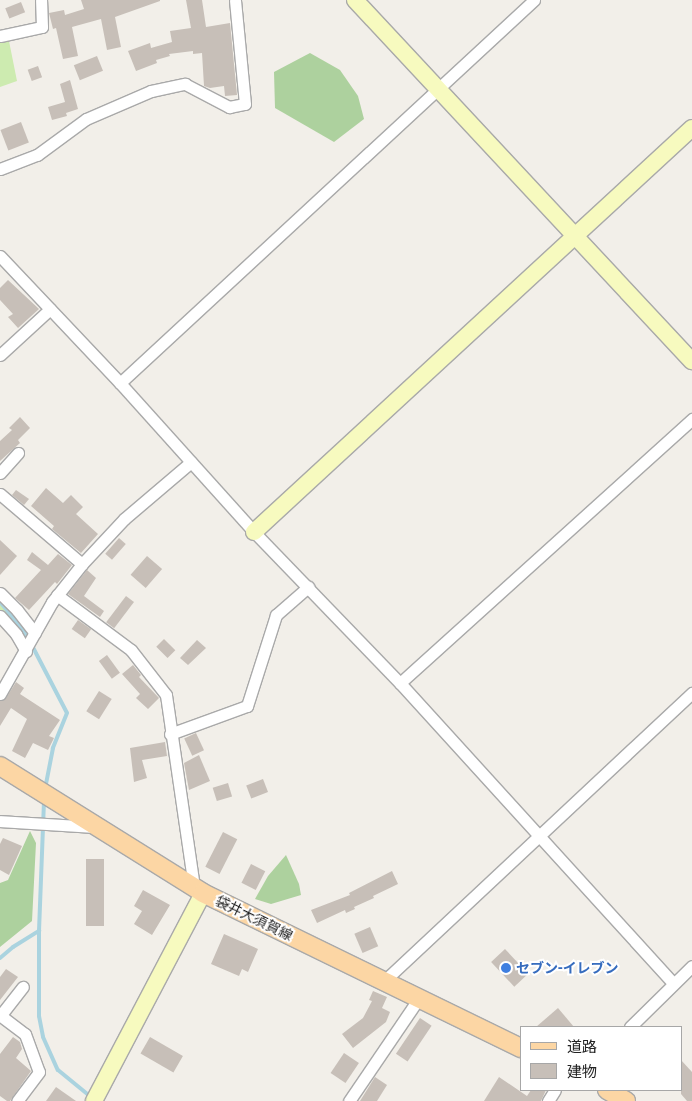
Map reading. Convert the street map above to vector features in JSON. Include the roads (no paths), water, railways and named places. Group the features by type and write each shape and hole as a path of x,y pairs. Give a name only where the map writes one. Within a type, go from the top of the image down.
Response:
{"main road":[{"name":"袋井大須賀線","path":"0,766 198,890 520,1048"},
{"path":"609,1091 626,1101"}],"street":[{"path":"0,36 42,27 41,0"},
{"path":"0,169 37,155 86,119 151,91 185,84 229,107 245,104 235,0"},
{"path":"355,0 692,361"},
{"path":"120,383 534,0"},
{"path":"254,532 692,128"},
{"path":"0,256 120,383 254,532 400,683 673,983"},
{"path":"0,355 50,309"},
{"path":"400,683 692,419"},
{"path":"0,473 18,453"},
{"path":"0,694 57,595 82,564 124,519 191,462"},
{"path":"0,494 82,564"},
{"path":"170,734 247,706 276,615 308,588"},
{"path":"0,593 35,633"},
{"path":"57,595 131,650 158,682 166,695 170,734 198,890 94,1101"},
{"path":"0,616 16,634 26,651"},
{"path":"384,981 692,694"},
{"path":"0,821 96,827"},
{"path":"631,1026 692,966"},
{"path":"18,1101 39,1072 25,1034 0,1016 23,987"},
{"path":"349,1101 419,998"}],"waterway":[{"path":"0,602 25,632 67,713 53,748 45,789"},
{"path":"44,801 39,931 39,1016 43,1037 58,1070 91,1097"},
{"path":"0,958 13,947 39,931"}],"place":[{"name":"セブン-イレブン","path":"506,968"}]}
